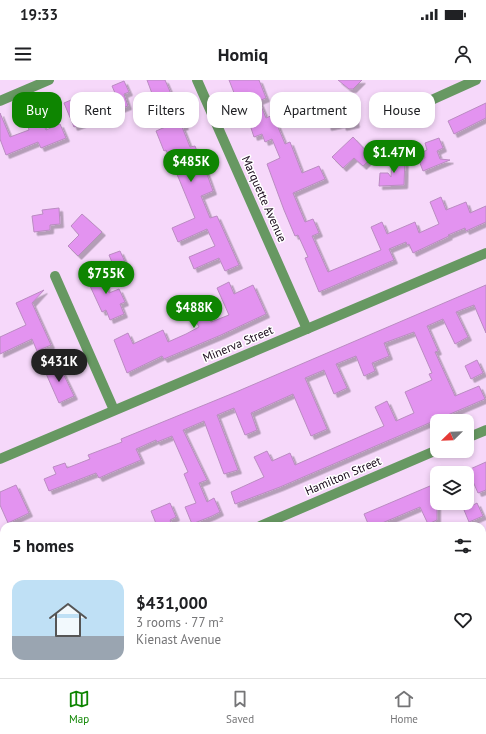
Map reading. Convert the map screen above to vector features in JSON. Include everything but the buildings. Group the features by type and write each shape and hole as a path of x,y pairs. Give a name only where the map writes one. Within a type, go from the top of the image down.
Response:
{"street":[{"path":"0,101 49,80"},
{"name":"Marquette Avenue","path":"197,80 307,329"},
{"path":"435,98 476,80"},
{"name":"Minerva Street","path":"0,459 486,253"},
{"path":"55,276 114,410"},
{"path":"474,435 486,430"},
{"name":"Hamilton Street","path":"269,522 430,453"}]}
